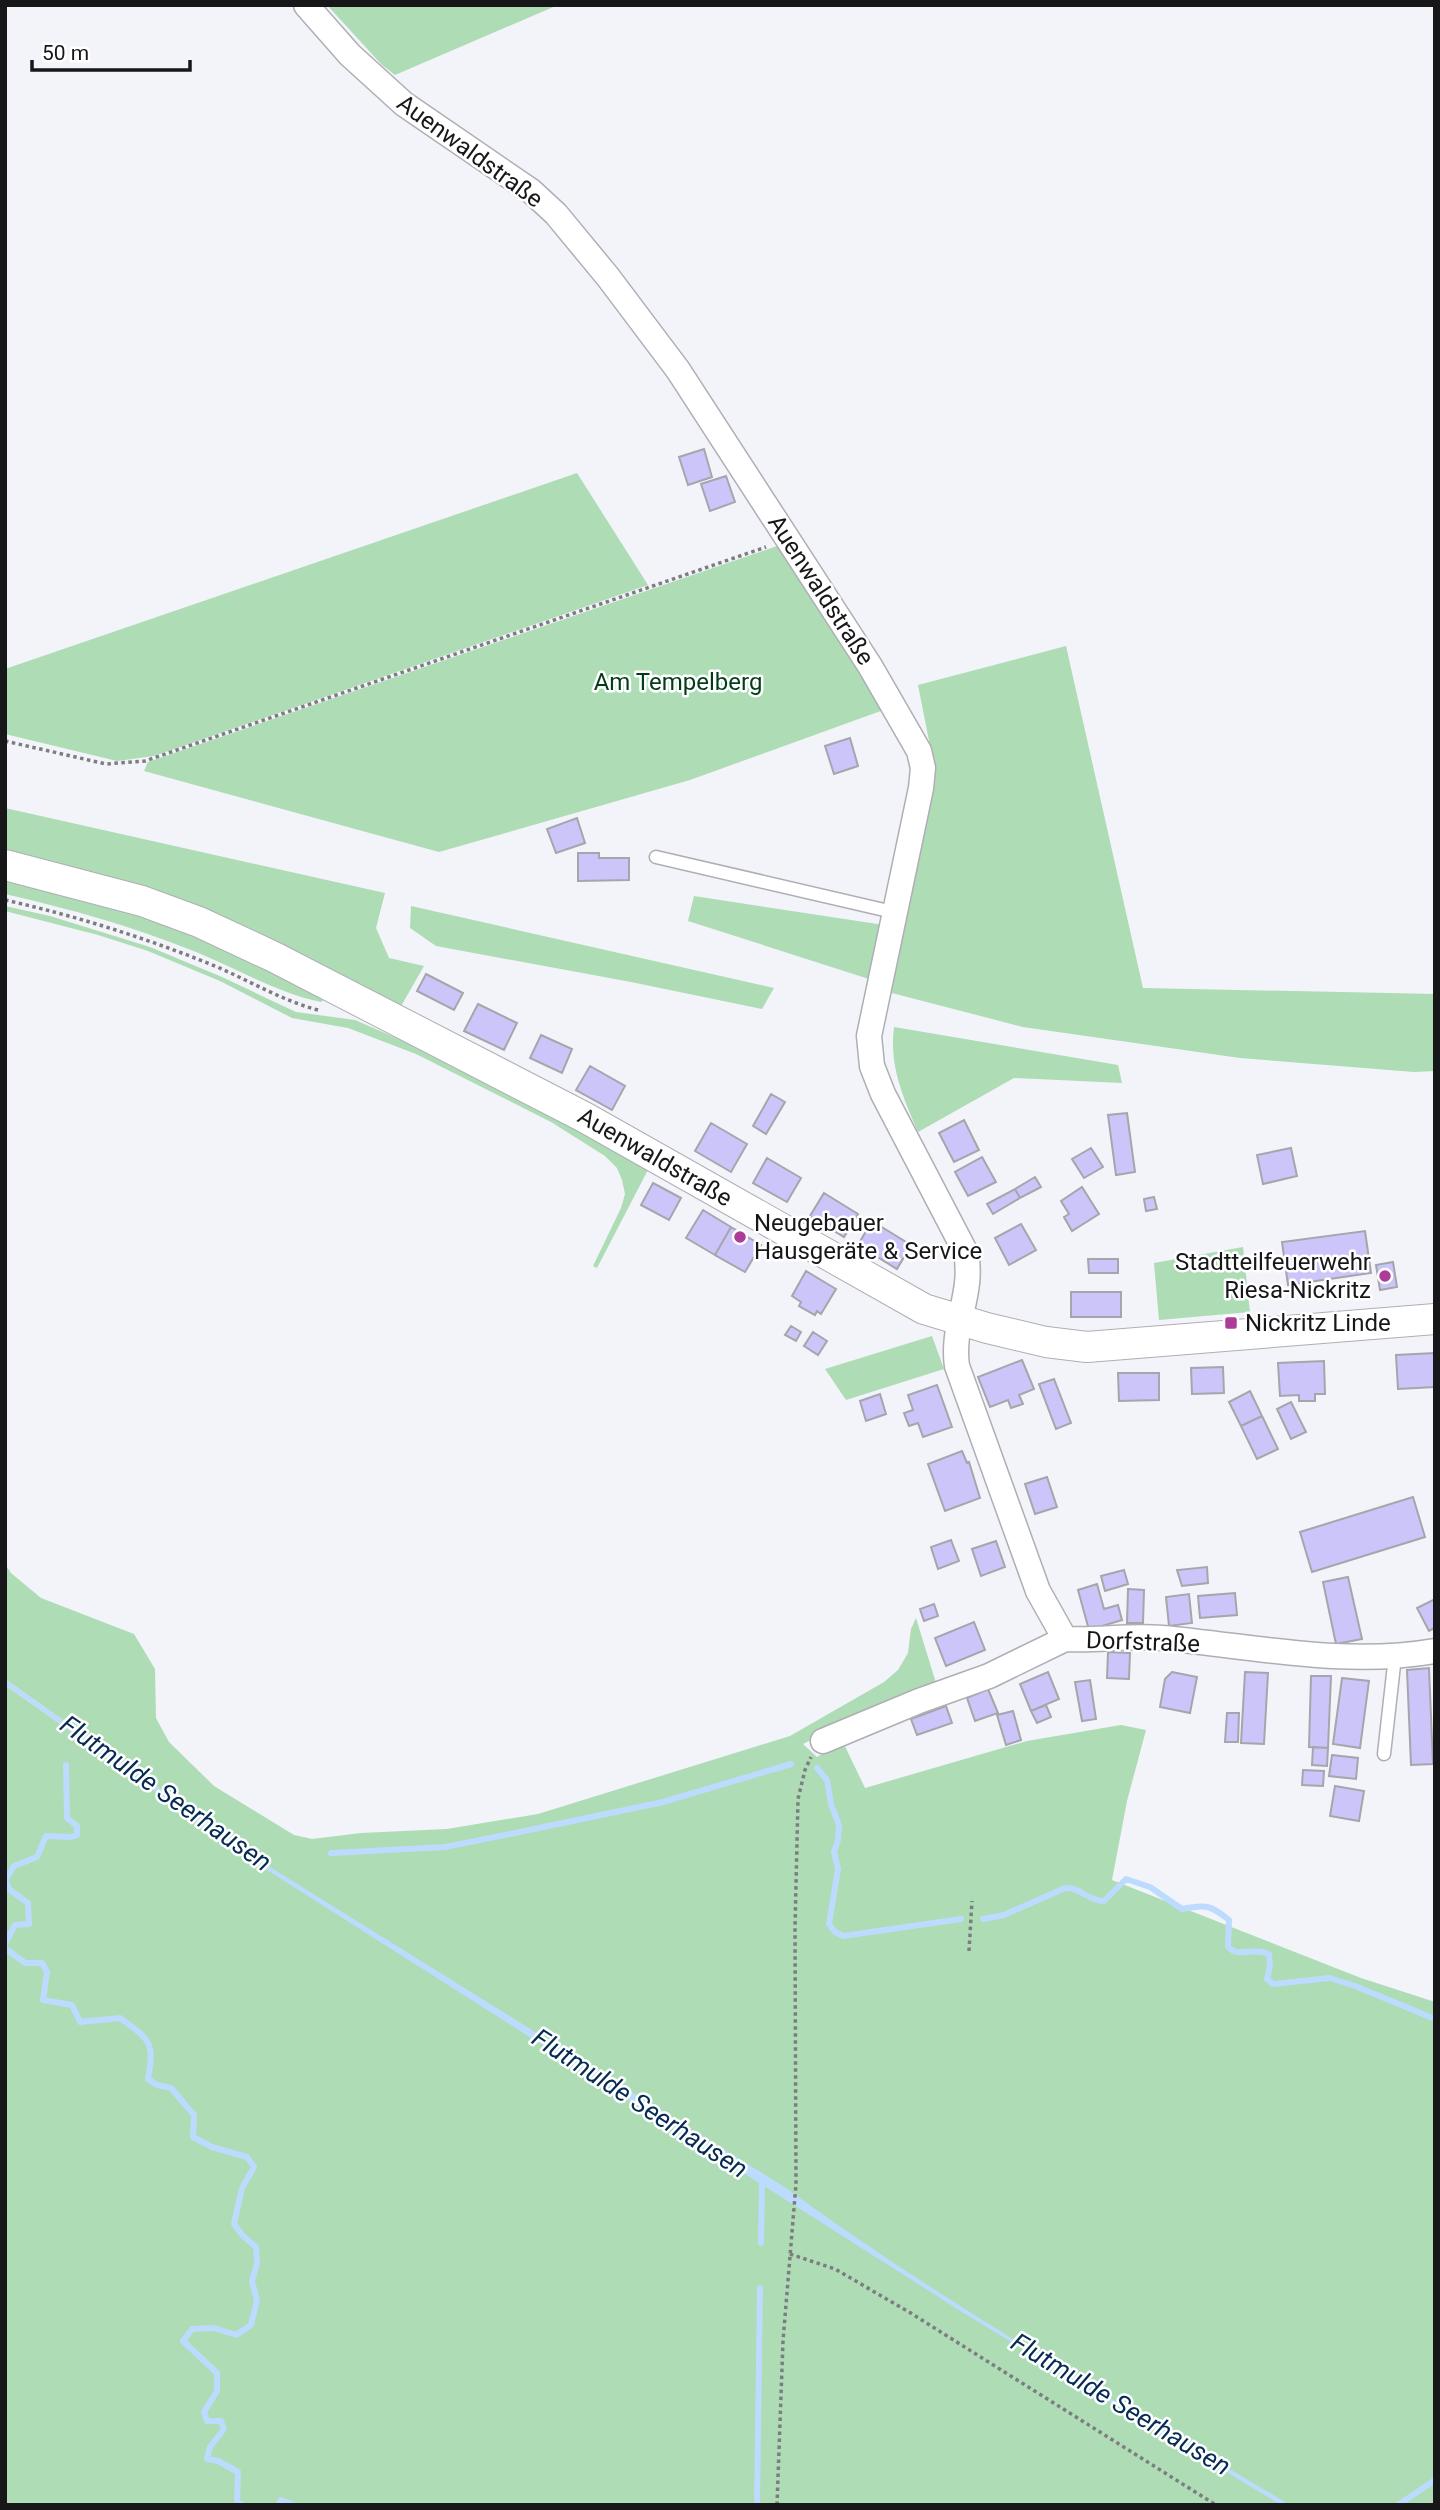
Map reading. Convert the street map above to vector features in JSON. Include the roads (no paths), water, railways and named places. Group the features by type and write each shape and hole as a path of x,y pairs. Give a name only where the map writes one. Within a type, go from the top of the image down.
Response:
{"street":[{"name":"Auenwaldstraße","path":"306,5 349,55 382,86 531,191 556,214 608,277 678,370 870,666 919,751 923,768 921,788 893,912 869,1036 869,1051 883,1094 965,1253 970,1271 960,1320"},
{"name":"Auenwaldstraße","path":"5,865 103,889 199,922 424,1032 584,1117 924,1309 1046,1342 1087,1347 1435,1320"},
{"name":"Dorfstraße","path":"960,1320 955,1348 957,1366 1038,1591 1065,1639 1160,1637 1314,1656 1357,1658 1435,1651"},
{"path":"823,1741 919,1701 989,1676 1065,1639"}],"lane":[{"path":"656,857 893,912"},
{"path":"1384,1754 1395,1656"}],"water":[{"name":"Flutmulde Seerhausen","path":"5,1679 270,1867 786,2188 908,2273 971,2313 1290,2505 1281,2505 962,2312 267,1870 5,1685"}],"waterway":[{"path":"331,1853 445,1847 663,1802 791,1764"},
{"path":"5,1944 15,1925 29,1924 28,1903 10,1890 5,1880 14,1866 37,1857 46,1836 77,1835 77,1826 67,1818 66,1765"},
{"path":"817,1768 827,1780 831,1804 839,1825 834,1852 838,1869 829,1924 835,1932 843,1936 961,1919"},
{"path":"983,1919 1004,1915 1065,1888 1104,1901 1126,1879 1150,1887 1182,1909 1207,1907 1223,1915 1229,1920 1228,1947 1237,1952 1256,1951 1269,1954 1267,1979 1273,1984 1330,1978 1435,2019"},
{"path":"5,1948 25,1963 42,1963 47,1972 43,2000 72,2005 80,2022 120,2018 138,2031 148,2042 150,2049 148,2079 157,2085 171,2088 194,2115 193,2137 212,2147 247,2157 254,2167 242,2188 234,2224 256,2247 257,2263 252,2281 257,2301 251,2325 236,2335 214,2328 192,2329 183,2341 217,2373 217,2391 204,2412 207,2421 221,2421 224,2429 210,2447 207,2459 218,2461 238,2472 237,2501 242,2505"},
{"path":"761,2243 762,2180"},
{"path":"757,2505 760,2288"},
{"path":"1398,2505 1435,2480"},
{"path":"278,2505 281,2500 294,2505"}],"place":[{"name":"Neugebauer Hausgeräte & Service","path":"740,1237"},
{"name":"Stadtteilfeuerwehr Riesa-Nickritz","path":"1385,1276"},
{"name":"Nickritz Linde","path":"1231,1323"}],"park label":[{"name":"Am Tempelberg","path":"678,682"}]}
